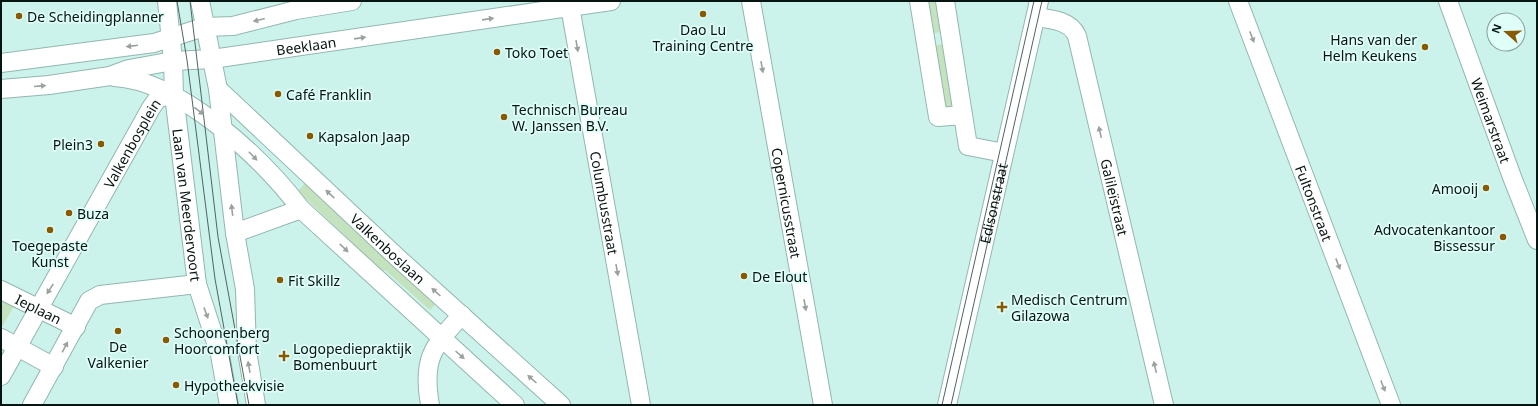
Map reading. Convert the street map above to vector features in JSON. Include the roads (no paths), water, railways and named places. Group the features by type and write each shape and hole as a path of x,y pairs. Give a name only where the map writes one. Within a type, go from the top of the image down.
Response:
{"street":[{"name":"Laan van Meerdervoort","path":"167,1 174,95 197,284 220,355 229,405"},
{"path":"200,1 204,27 218,89 235,233 245,289 246,351 256,405"},
{"path":"1,63 154,43 204,27 233,26 296,10 352,1"},
{"name":"Beeklaan","path":"1,89 49,85 110,76 129,69 172,61 212,59 570,4 611,1"},
{"name":"Copernicusstraat","path":"751,1 823,405"},
{"path":"920,1 938,117 963,115"},
{"path":"945,1 968,146 1004,153"},
{"name":"Fultonstraat","path":"1238,1 1391,405"},
{"name":"Weimarstraat","path":"1448,1 1512,177 1537,240"},
{"name":"Columbusstraat","path":"570,4 641,405"},
{"name":"Edisonstraat","path":"947,405 1037,9"},
{"name":"Galileïstraat","path":"1037,9 1068,24 1074,29 1077,36 1164,405"},
{"name":"Valkenbosplein","path":"110,76 135,79 174,95 192,106 223,130"},
{"name":"Valkenboslaan","path":"218,89 561,405"},
{"name":"Valkenbosplein","path":"1,376 151,108 158,98 174,95"},
{"path":"223,130 248,150 288,192 301,209 515,405"},
{"path":"235,233 301,209"},
{"path":"32,405 89,301 100,295 197,284"},
{"name":"Ieplaan","path":"1,290 76,327"},
{"path":"430,405 427,385 427,370 432,352 441,338 462,315"},
{"path":"1,338 54,366"}],"tram line":[{"path":"177,1 187,60 215,279 238,405"},
{"path":"190,1 218,237 249,405"},
{"path":"942,405 1034,1"},
{"path":"951,405 1042,1"}],"place":[{"name":"Dao Lu Training Centre","path":"703,14"},
{"name":"De Scheidingplanner","path":"19,16"},
{"name":"Hans van der Helm Keukens","path":"1425,47"},
{"name":"Toko Toet","path":"497,52"},
{"name":"Café Franklin","path":"278,94"},
{"name":"Technisch Bureau W. Janssen B.V.","path":"504,117"},
{"name":"Kapsalon Jaap","path":"310,136"},
{"name":"Plein3","path":"101,144"},
{"name":"Amooij","path":"1486,188"},
{"name":"Buza","path":"69,213"},
{"name":"Toegepaste Kunst","path":"50,230"},
{"name":"Advocatenkantoor Bissessur","path":"1503,237"},
{"name":"De Elout","path":"744,276"},
{"name":"Fit Skillz","path":"280,280"},
{"name":"Medisch Centrum Gilazowa","path":"1002,307"},
{"name":"De Valkenier","path":"118,331"},
{"name":"Schoonenberg Hoorcomfort","path":"166,340"},
{"name":"Logopediepraktijk Bomenbuurt","path":"284,356"},
{"name":"Hypotheekvisie","path":"176,385"}]}
